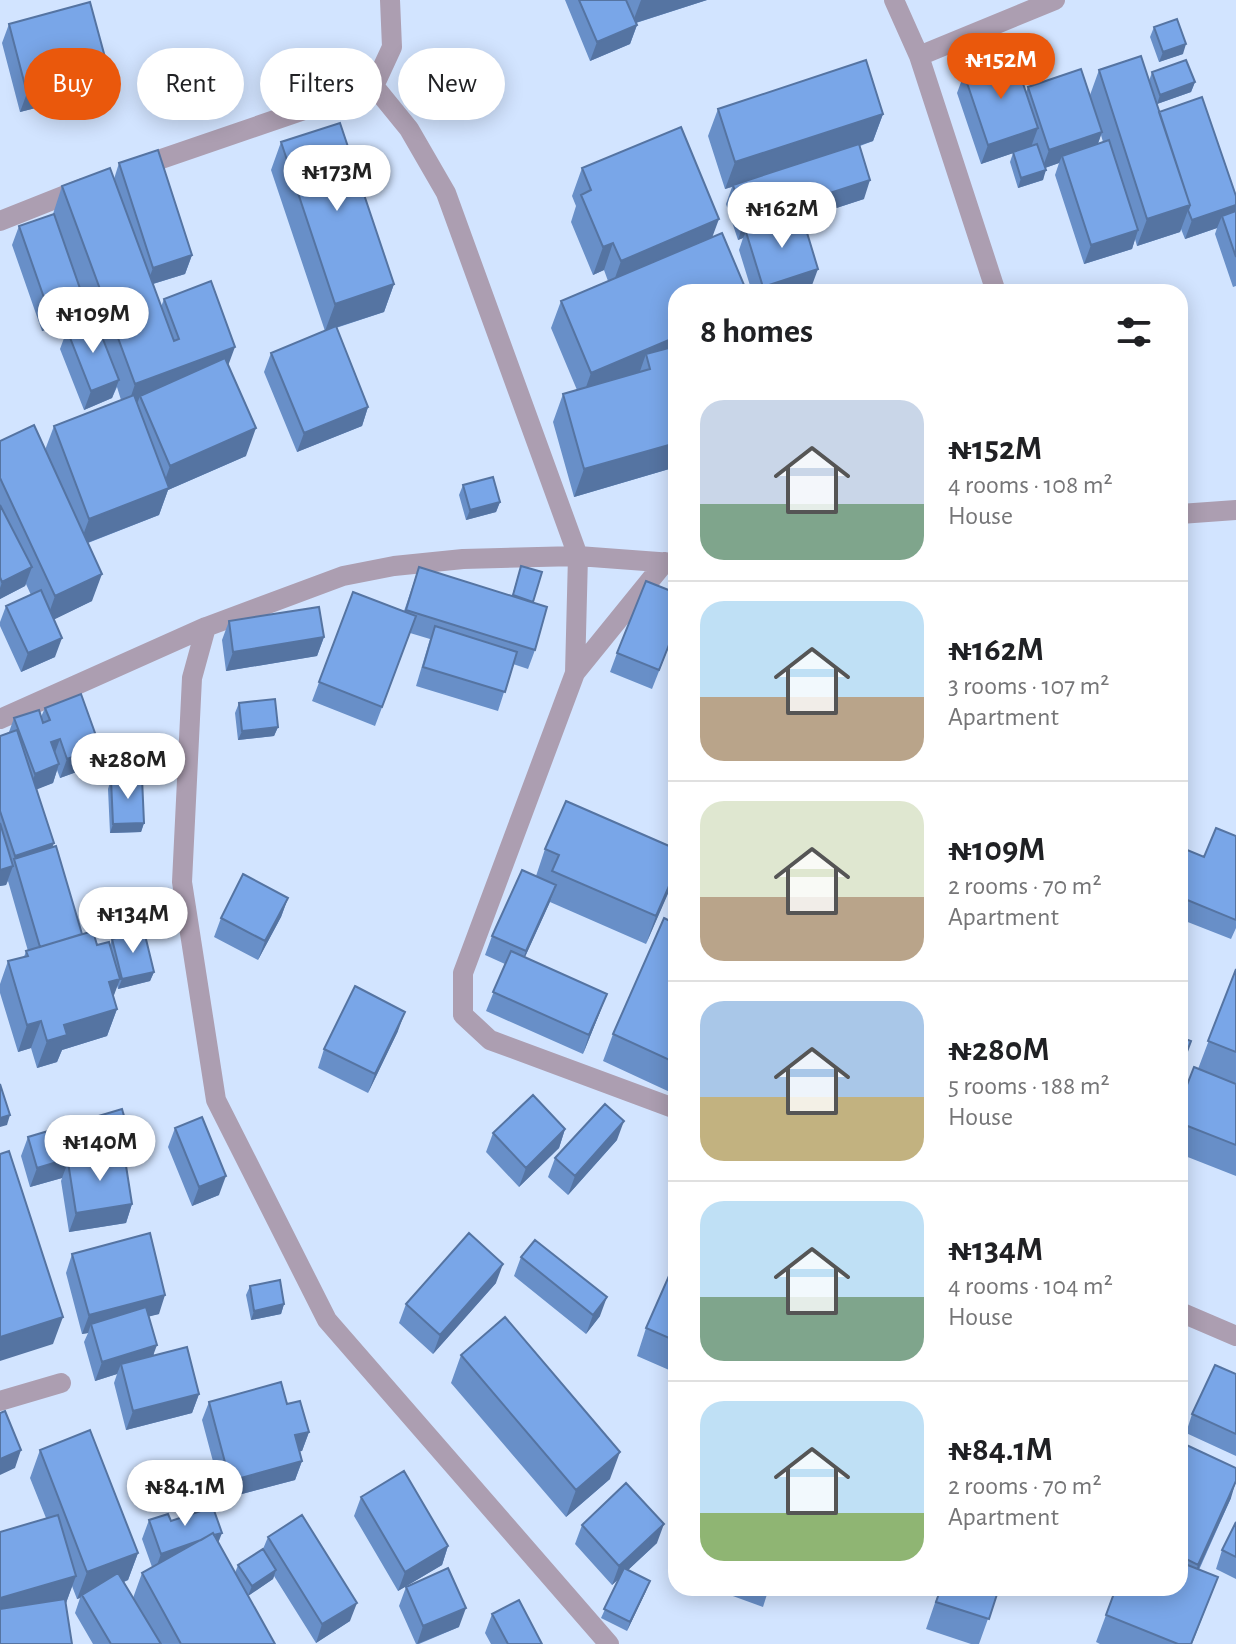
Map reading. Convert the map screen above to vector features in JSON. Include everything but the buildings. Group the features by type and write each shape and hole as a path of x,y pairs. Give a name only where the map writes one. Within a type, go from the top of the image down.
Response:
{"street":[{"path":"382,69 392,47 390,0"},
{"path":"894,0 919,56 993,284"},
{"path":"919,56 1055,0"},
{"path":"382,96 409,129 446,193 578,556 575,673 463,973 463,1015 490,1040 668,1106"},
{"path":"0,221 105,179 276,120"},
{"path":"1188,513 1236,510"},
{"path":"0,719 206,627 343,576 394,566 463,559 578,556 668,563"},
{"path":"575,673 668,565"},
{"path":"206,627 192,678 182,882 216,1100 327,1320 609,1644"},
{"path":"1188,1315 1236,1336"},
{"path":"0,1401 61,1383"}]}
